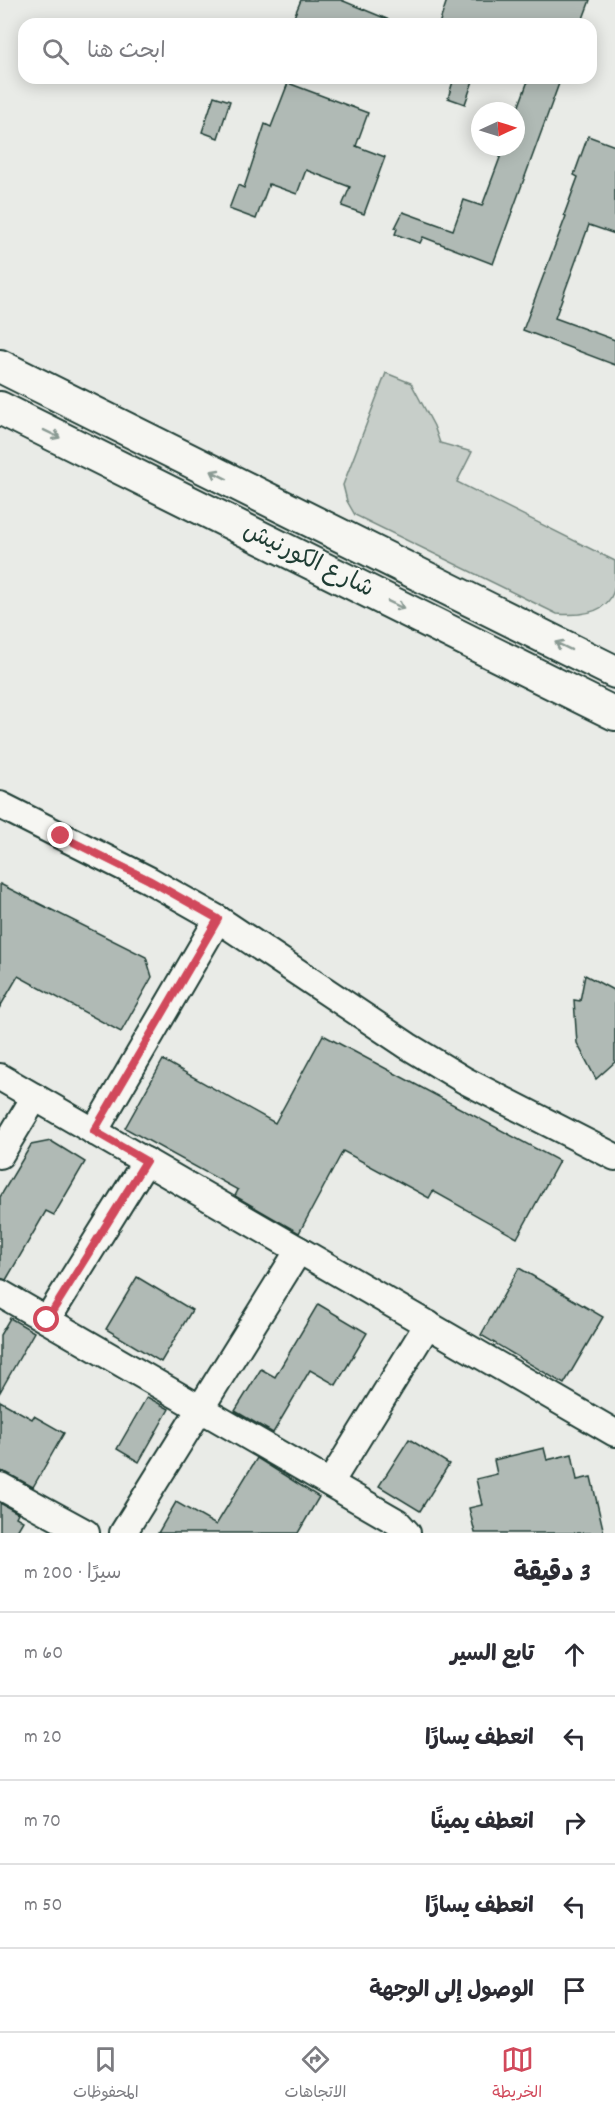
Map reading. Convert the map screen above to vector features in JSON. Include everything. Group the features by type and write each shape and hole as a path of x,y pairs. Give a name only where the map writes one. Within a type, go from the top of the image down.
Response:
{"main road":[{"name":"شارع الكورنيش","path":"0,366 615,672"},
{"name":"شارع الكورنيش","path":"0,408 615,714"},
{"path":"213,514 225,505 239,504 301,533 342,537"},
{"path":"504,659 554,671 615,699"}],"street":[{"path":"0,805 149,880 218,919 408,1046 464,1080 615,1157"},
{"path":"94,1131 218,919"},
{"path":"0,1077 615,1433"},
{"path":"0,1155 35,1097"},
{"path":"47,1320 146,1161"},
{"path":"123,1533 299,1250"},
{"path":"0,1293 397,1522 407,1533"},
{"path":"330,1483 428,1324"},
{"path":"0,1486 86,1533"}],"shaded area":[{"path":"386,373 411,383 434,426 440,443 472,452 457,482 615,561 615,585 607,602 593,611 557,614 355,515 347,501 343,485"}],"building":[{"path":"301,0 341,0 384,18 294,18"},
{"path":"447,0 590,0 583,18 441,18"},
{"path":"288,84 368,113 356,146 385,157 364,214 342,206 350,187 306,170 297,194 269,184 256,219 229,209 238,185 244,188 265,124 271,127"},
{"path":"452,84 472,84 465,104 448,98"},
{"path":"527,84 559,84 493,264 423,237 420,243 395,234 397,229 395,228 403,212 453,230 464,200 482,206 501,156 525,156 525,102 520,102"},
{"path":"214,96 230,101 218,138 202,132"},
{"path":"588,136 615,146 615,234 589,225 555,318 615,340 615,365 523,330 566,216 564,215 578,177 574,175"},
{"path":"0,884 146,957 152,977 121,1032 18,976 0,1007"},
{"path":"585,975 615,991 615,1062 596,1079 577,1043 574,1000 580,1001"},
{"path":"323,1035 559,1161 517,1238 433,1191 429,1198 343,1151 299,1233 235,1196 238,1190 125,1128 163,1060 275,1123"},
{"path":"51,1141 85,1162 54,1215 46,1211 6,1280 0,1278 0,1197 31,1145"},
{"path":"519,1268 603,1317 564,1384 481,1335"},
{"path":"137,1277 192,1310 161,1362 106,1329"},
{"path":"318,1304 367,1333 336,1385 310,1370 273,1433 235,1411 261,1369 275,1377"},
{"path":"10,1318 34,1332 0,1392 0,1335"},
{"path":"147,1397 169,1409 139,1462 117,1449"},
{"path":"0,1401 64,1433 33,1487 0,1471"},
{"path":"409,1439 449,1464 420,1511 379,1486"},
{"path":"544,1448 547,1460 572,1454 577,1480 591,1477 604,1533 475,1533 469,1508 482,1505 476,1479 497,1474 494,1460"},
{"path":"257,1458 319,1497 298,1533 158,1533 176,1502 216,1525"},
{"path":"0,1503 18,1513 16,1517 23,1521 16,1533 0,1533"}],"route":[{"path":"47,1320 146,1161 94,1131 218,919 149,880 61,836"}]}
